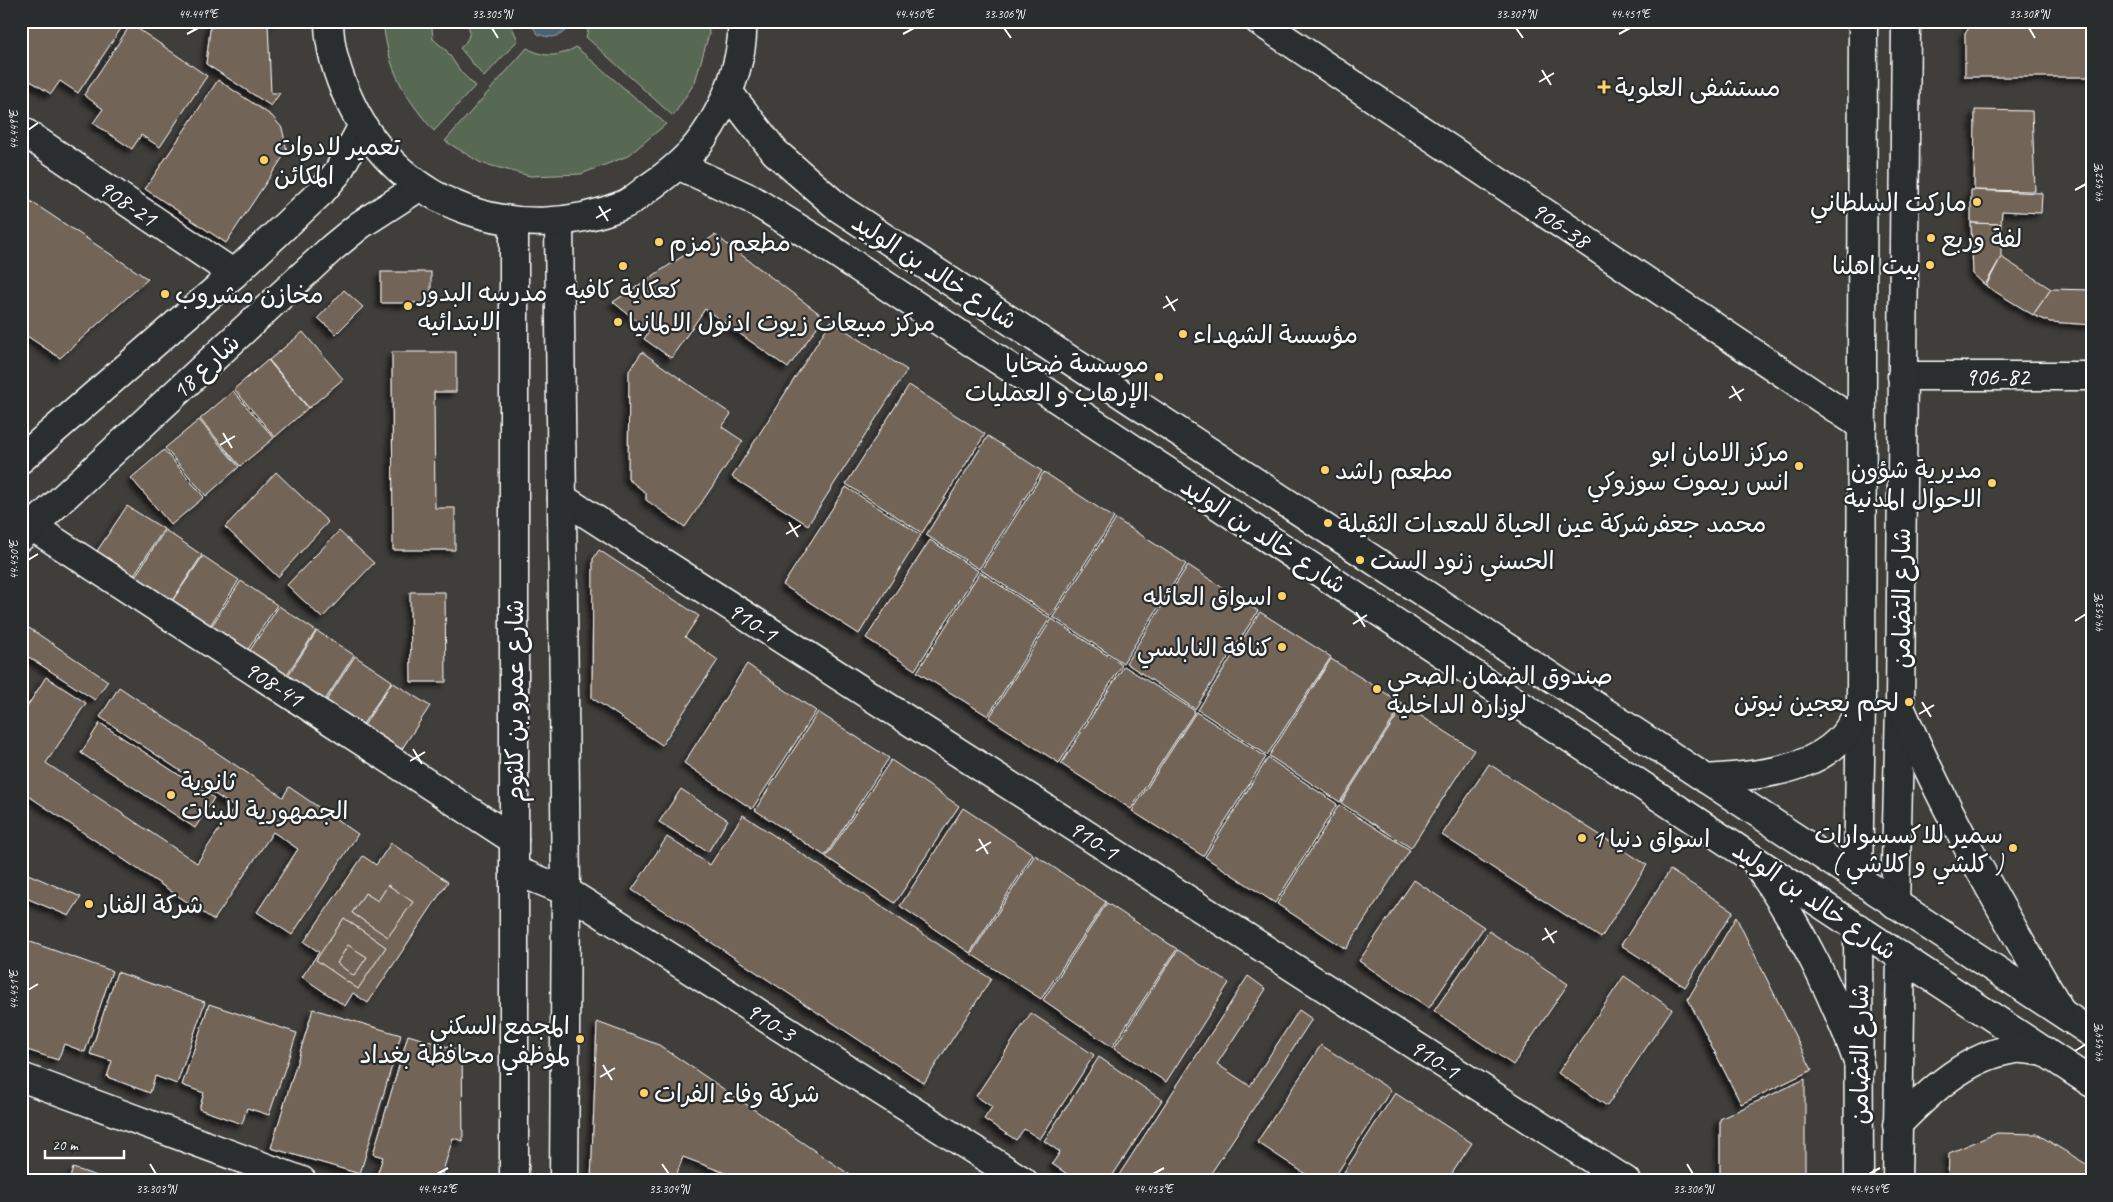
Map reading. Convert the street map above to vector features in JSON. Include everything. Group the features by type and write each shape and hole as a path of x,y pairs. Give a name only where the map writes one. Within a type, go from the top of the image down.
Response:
{"street":[{"path":"329,21 338,78 362,128 388,160 419,187 464,210 514,222 559,222 624,204 680,166 708,132 729,93 743,34 742,21"},
{"name":"906-38","path":"1259,21 1862,426"},
{"name":"شارع التضامن","path":"1858,879 1861,703 1863,21"},
{"name":"شارع التضامن","path":"1896,904 1900,707 1906,21"},
{"name":"شارع خالد بن الوليد","path":"729,93 775,152 839,208 2092,1033"},
{"name":"شارع 18","path":"21,460 234,274 322,191 342,165 362,128"},
{"name":"908-21","path":"21,130 234,274"},
{"name":"شارع خالد بن الوليد","path":"680,166 751,199 820,242 2092,1083"},
{"name":"شارع 18","path":"27,532 332,248 374,215 419,187"},
{"name":"شارع عمرو بن كلثوم","path":"514,222 514,1181"},
{"name":"شارع عمرو بن كلثوم","path":"559,222 566,891 564,1181"},
{"name":"906-82","path":"1902,376 2092,376"},
{"name":"910-1","path":"562,498 1626,1181"},
{"name":"908-41","path":"27,532 514,840"},
{"path":"1706,780 1765,775 1802,764 1836,744 1850,728 1861,703"},
{"path":"1900,707 1925,766 1957,827 2062,1013"},
{"path":"1740,850 1759,868 1785,907 1836,1009 1860,1067"},
{"name":"910-3","path":"514,870 566,891 1023,1181"},
{"name":"شارع التضامن","path":"1858,928 1859,1181"},
{"name":"شارع التضامن","path":"1897,1181 1901,957"},
{"path":"1897,1125 1940,1084 1990,1055 2016,1049 2046,1052"},
{"path":"21,1077 302,1181"}],"green space":[{"path":"383,21 435,21 432,27 433,39 446,50 461,72 475,86 434,131 414,105 399,80 389,53"},
{"path":"467,21 509,21 518,40 484,77 460,48 469,36"},
{"path":"591,21 708,21 709,34 695,82 673,116 586,37"},
{"path":"576,47 666,124 628,156 581,174 530,176 481,163 445,141 527,48 546,55 552,55 564,53"}],"water":[{"path":"528,21 571,21 562,34 548,37 538,34"}],"building":[{"path":"21,21 126,21 78,93 60,81 51,94 21,75"},
{"path":"211,21 277,21 277,23 268,23 271,93 280,93 271,106 206,64"},
{"path":"1973,21 2092,21 2092,77 1965,77 1965,34"},
{"path":"131,24 207,76 160,147 141,135 132,149 93,123 103,109 84,95"},
{"path":"218,80 272,116 282,128 287,151 226,243 145,189"},
{"path":"1975,110 2032,111 2035,191 1974,190"},
{"path":"1971,190 2042,193 2041,213 2002,211 2001,224 1971,223"},
{"path":"21,195 148,279 60,358 21,332"},
{"path":"1971,223 2001,224 2001,257 1985,285 1973,274"},
{"path":"715,235 824,317 788,368 705,309 671,358 644,339 649,331 613,302"},
{"path":"2001,257 2051,289 2033,315 1986,286"},
{"path":"381,272 431,272 431,303 381,303"},
{"path":"2051,289 2092,290 2092,325 2050,322 2033,315"},
{"path":"344,290 363,307 336,334 318,318"},
{"path":"831,321 907,370 808,525 732,477"},
{"path":"303,332 343,379 309,408 269,360"},
{"path":"392,352 456,352 456,392 434,392 435,508 455,508 455,550 393,550"},
{"path":"642,352 731,414 722,427 743,441 685,527 646,500 646,493 628,479 629,371"},
{"path":"268,360 308,408 275,437 234,389"},
{"path":"909,385 985,434 922,533 846,484"},
{"path":"233,391 274,438 240,466 200,419"},
{"path":"199,420 239,467 206,496 165,448"},
{"path":"988,436 1042,471 979,569 926,535"},
{"path":"164,450 204,497 171,525 131,478"},
{"path":"276,472 328,522 278,577 225,527"},
{"path":"1044,472 1114,518 1051,616 981,570"},
{"path":"846,487 921,535 859,634 783,585"},
{"path":"127,506 164,529 130,581 93,557"},
{"path":"1116,519 1186,564 1123,663 1053,617"},
{"path":"165,530 202,555 168,607 131,583"},
{"path":"339,531 374,563 322,618 287,585"},
{"path":"930,540 978,571 915,670 866,638"},
{"path":"599,550 699,616 685,637 718,660 662,745 592,698 593,559"},
{"path":"203,556 239,580 206,632 168,607"},
{"path":"1188,565 1258,611 1195,709 1126,663"},
{"path":"980,572 1050,618 988,716 917,672"},
{"path":"241,581 277,605 243,657 207,633"},
{"path":"410,592 445,592 446,682 411,682"},
{"path":"279,606 316,631 281,683 245,658"},
{"path":"1260,612 1331,657 1267,755 1198,710"},
{"path":"1052,619 1122,665 1059,763 989,718"},
{"path":"29,628 108,681 95,700 21,652 21,640"},
{"path":"317,631 354,655 320,708 283,683"},
{"path":"355,656 392,681 357,733 321,709"},
{"path":"1331,659 1403,704 1340,802 1269,756"},
{"path":"747,664 816,711 752,809 684,763"},
{"path":"1124,666 1195,711 1131,809 1061,764"},
{"path":"46,677 86,703 46,763 197,863 234,807 100,717 119,687 283,797 289,787 358,834 292,935 257,912 298,849 273,832 214,920 27,795 21,804 21,716"},
{"path":"392,682 430,706 396,758 359,733"},
{"path":"1404,705 1474,750 1411,848 1341,803"},
{"path":"818,712 889,758 825,856 755,810"},
{"path":"1196,712 1266,757 1203,856 1132,811"},
{"path":"100,723 214,798 195,828 81,753"},
{"path":"1268,758 1337,804 1275,903 1205,857"},
{"path":"891,760 959,806 895,903 826,857"},
{"path":"1489,764 1647,865 1601,938 1442,835"},
{"path":"681,789 728,820 708,852 659,822"},
{"path":"1339,805 1410,850 1346,949 1277,904"},
{"path":"963,808 1033,854 970,953 900,906"},
{"path":"743,815 991,979 924,1083 632,890 667,837 710,865"},
{"path":"391,843 448,882 368,1003 353,993 345,1006 302,977 319,952 304,942 363,856 376,865"},
{"path":"1035,855 1106,902 1041,999 971,954"},
{"path":"1670,870 1733,911 1685,987 1621,945"},
{"path":"21,871 81,897 69,916 21,896"},
{"path":"1414,880 1484,927 1429,1008 1359,961"},
{"path":"388,885 413,902 388,937 352,913 365,893 378,901"},
{"path":"1107,903 1177,949 1112,1047 1043,1000"},
{"path":"1736,917 1812,1070 1741,1104 1688,999"},
{"path":"344,918 386,947 358,989 316,960"},
{"path":"1489,931 1568,984 1513,1065 1434,1011"},
{"path":"25,940 112,971 85,1052 64,1044 58,1060 21,1048 21,953"},
{"path":"348,945 367,957 354,976 337,963"},
{"path":"1178,950 1229,983 1166,1082 1114,1048"},
{"path":"117,972 205,1002 177,1084 155,1076 150,1093 107,1077 112,1061 90,1054"},
{"path":"1248,976 1266,989 1217,1064 1250,1086 1299,1010 1312,1019 1206,1181 1115,1181"},
{"path":"1624,976 1672,1009 1607,1106 1558,1073"},
{"path":"209,1004 297,1033 269,1115 247,1108 242,1124 199,1109 204,1093 182,1085"},
{"path":"313,1009 401,1035 360,1174 271,1148"},
{"path":"1031,1013 1094,1055 1040,1139 1024,1129 1016,1140 984,1119 992,1107 976,1096"},
{"path":"597,1022 659,1045 859,1181 746,1181 683,1157 674,1181 591,1181"},
{"path":"408,1035 462,1051 463,1141 453,1138 440,1181 384,1181 376,1178 383,1157 373,1154"},
{"path":"1321,1045 1391,1090 1332,1181 1316,1181 1257,1142"},
{"path":"1099,1057 1162,1100 1109,1181 1103,1181 1092,1173 1087,1181 1078,1181 1052,1164 1060,1152 1044,1141"},
{"path":"1805,1079 1805,1181 1720,1181 1720,1119"},
{"path":"1395,1093 1472,1143 1447,1181 1357,1181 1344,1172"},
{"path":"1997,1133 2037,1134 2091,1167 2090,1181 1948,1181 1949,1153"},
{"path":"73,1168 112,1181 69,1181"},
{"path":"1217,1172 1231,1181 1211,1181"}],"place":[{"name":"مستشفى العلوية","path":"1604,87"},
{"name":"تعمير لادوات المكائن","path":"264,160"},
{"name":"ماركت السلطاني","path":"1977,202"},
{"name":"لفة وربع","path":"1931,238"},
{"name":"مطعم زمزم","path":"659,242"},
{"name":"بيت اهلنا","path":"1930,265"},
{"name":"كعكاية كافيه","path":"623,266"},
{"name":"مخازن مشروب","path":"165,294"},
{"name":"مدرسه البدور الابتدائيه","path":"408,306"},
{"name":"مركز مبيعات زيوت ادنول الالمانيا","path":"618,322"},
{"name":"مؤسسة الشهداء","path":"1183,334"},
{"name":"موسسة ضحايا الإرهاب و العمليات","path":"1159,377"},
{"name":"مركز الامان ابو انس ريموت سوزوكي","path":"1799,466"},
{"name":"مطعم راشد","path":"1325,470"},
{"name":"مديرية شؤون الاحوال المدنية","path":"1992,483"},
{"name":"محمد جعفرشركة عين الحياة للمعدات الثقيلة","path":"1328,523"},
{"name":"الحسني زنود الست","path":"1360,560"},
{"name":"اسواق العائله","path":"1282,596"},
{"name":"كنافة النابلسي","path":"1282,647"},
{"name":"صندوق الضمان الصحي لوزاره الداخليه","path":"1377,689"},
{"name":"لحم بعجين نيوتن","path":"1909,702"},
{"name":"ثانوية الجمهورية للبنات","path":"171,795"},
{"name":"اسواق دنيا 1","path":"1582,838"},
{"name":"سمير للاكسسوارات ( كلشي و كلاشي )","path":"2013,848"},
{"name":"شركة الفنار","path":"89,904"},
{"name":"المجمع السكني لموظفي محافظة بغداد","path":"580,1039"},
{"name":"شركة وفاء الفرات","path":"644,1093"}]}
